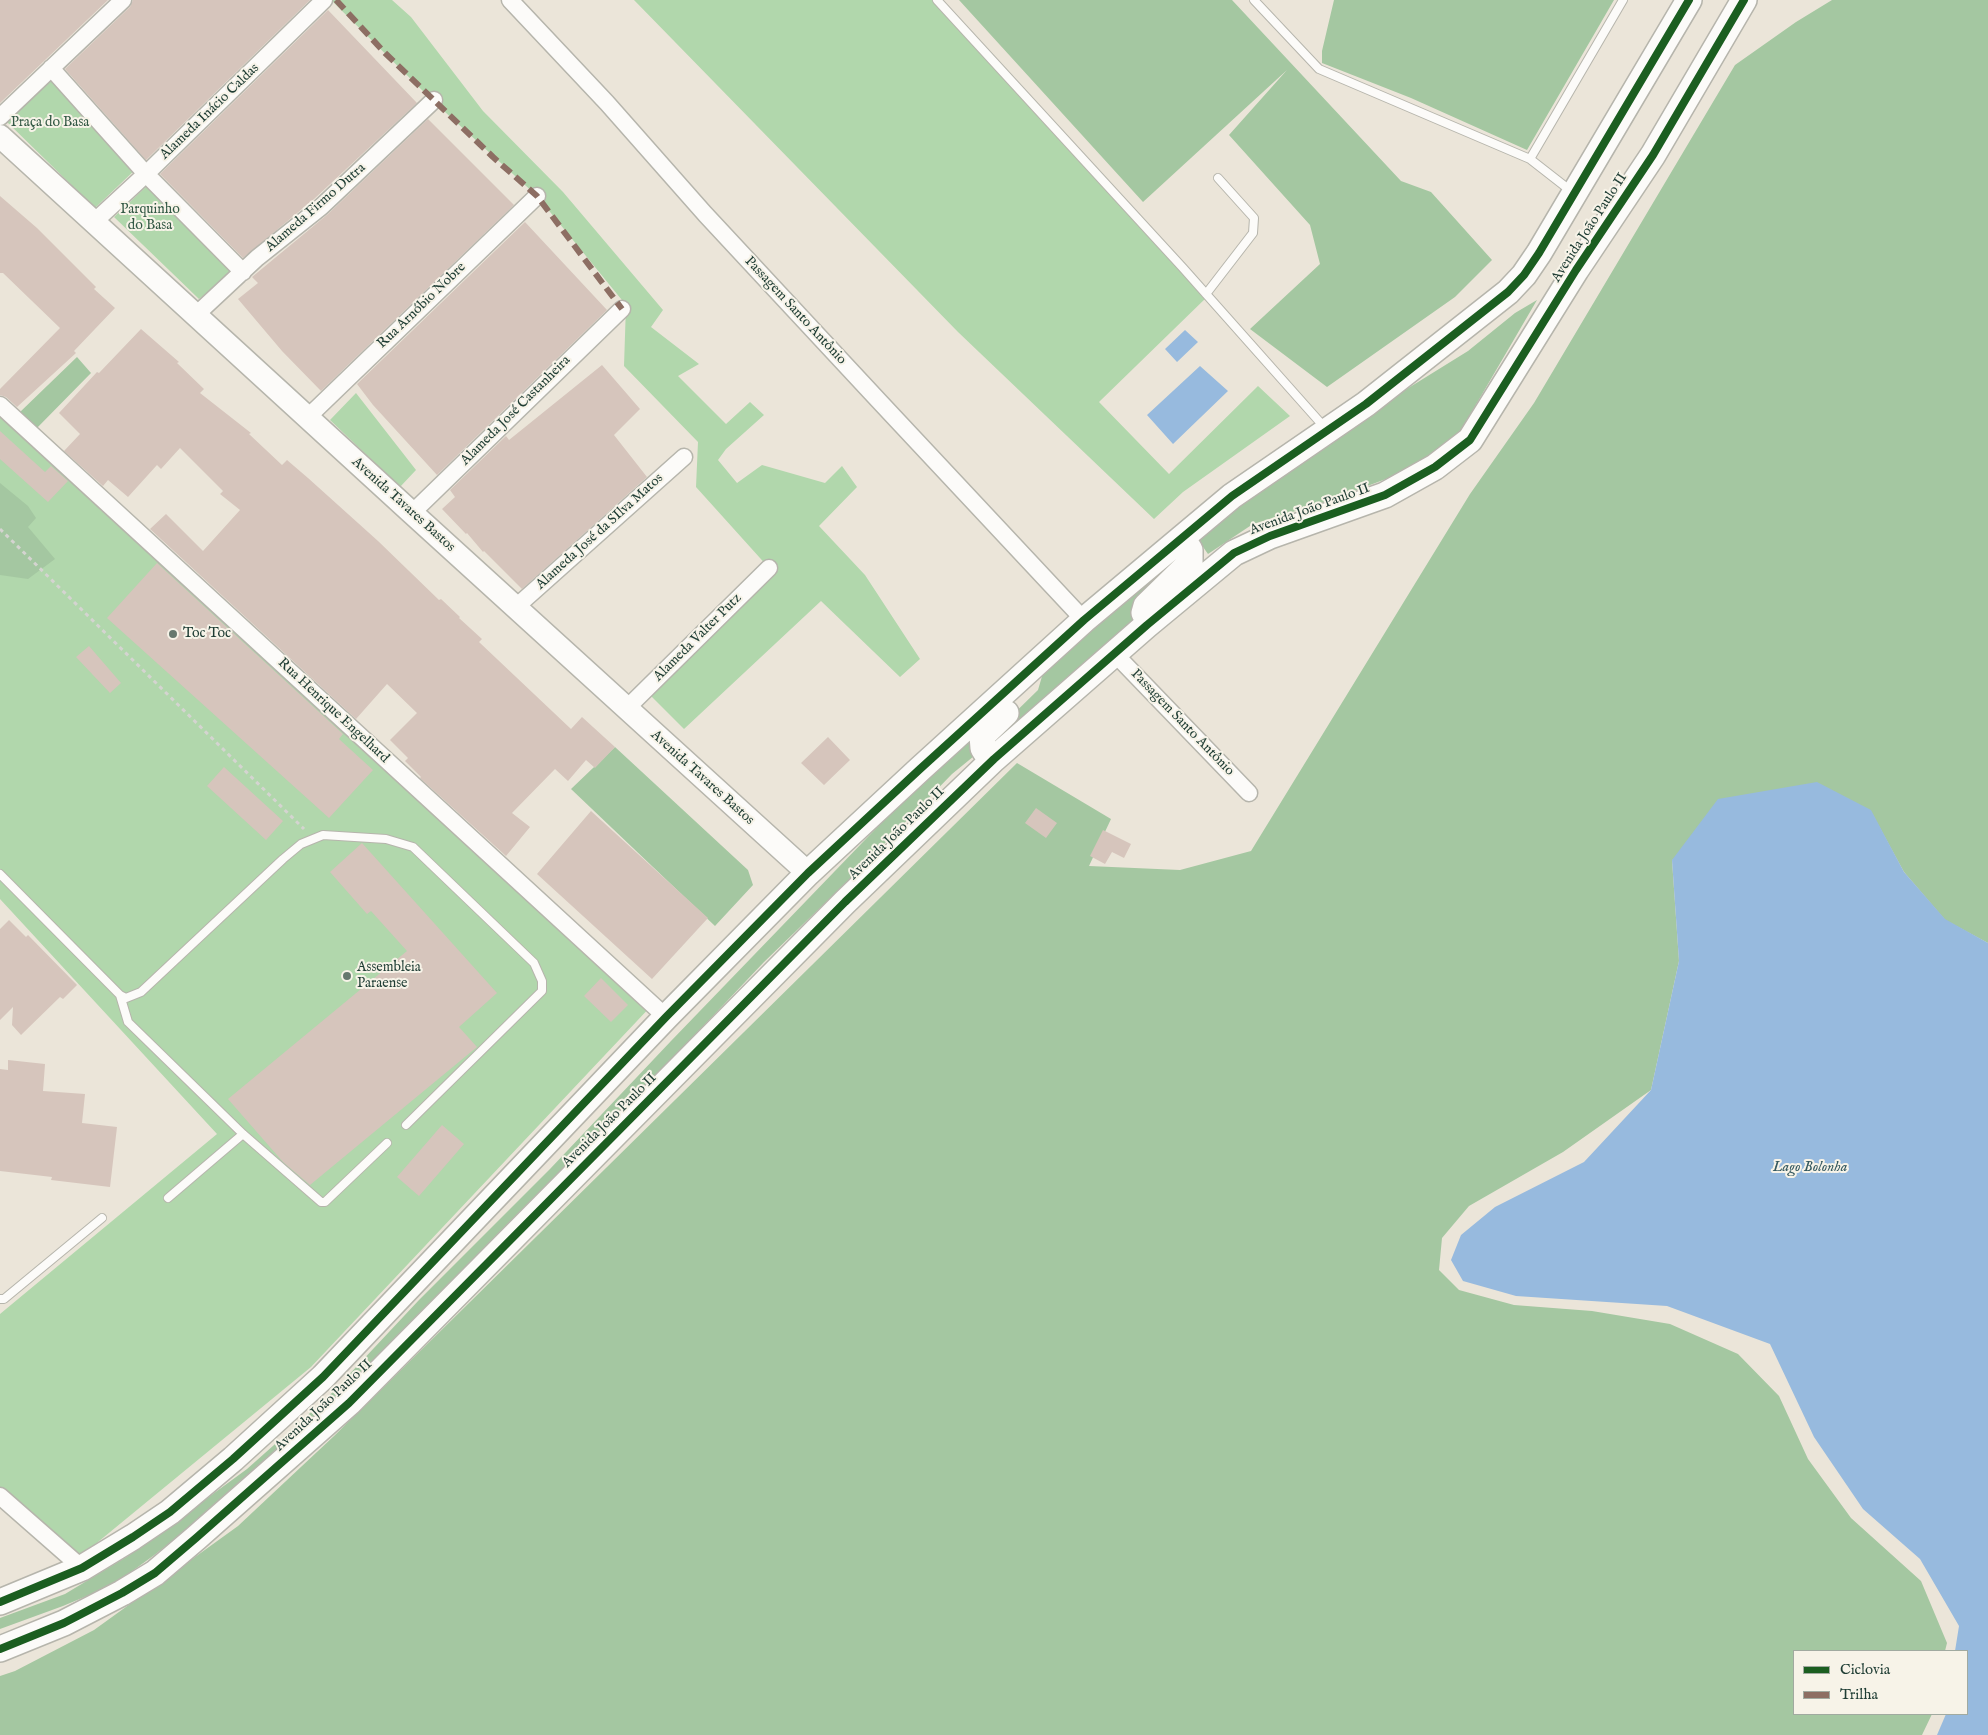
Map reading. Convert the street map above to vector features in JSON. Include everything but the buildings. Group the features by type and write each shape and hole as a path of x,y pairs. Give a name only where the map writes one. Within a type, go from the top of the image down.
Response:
{"main road":[{"name":"Avenida João Paulo II","path":"0,1602 82,1568 133,1537 170,1512 234,1459 323,1377 666,1017 808,873 1084,620 1232,496 1366,404 1508,292 1524,275 1539,253 1689,0"},
{"name":"Avenida João Paulo II","path":"2,1652 98,1607 155,1572 349,1403 845,902 994,759 1147,625 1234,552 1270,536 1385,495 1435,467 1470,440 1576,270 1653,155 1744,0"},
{"name":"Avenida Tavares Bastos","path":"0,136 197,314 412,514 808,873"},
{"path":"1147,625 1144,620 1146,606 1190,563 1190,550 1185,542 1180,540"},
{"path":"994,759 988,756 983,748 982,736 1027,692 1030,686 1027,673"}],"street":[{"path":"0,117 123,0"},
{"name":"Alameda Inácio Caldas","path":"94,222 146,174 324,0"},
{"name":"Passagem Santo Antônio","path":"510,0 607,103 719,229 1084,620"},
{"path":"51,68 146,174 243,272"},
{"name":"Alameda Firmo Dutra","path":"197,314 258,258 321,207 434,100"},
{"name":"Rua Arnóbio Nobre","path":"308,417 537,196"},
{"name":"Alameda José Castanheira","path":"412,514 622,309"},
{"name":"Rua Henrique Engelhard","path":"0,405 666,1017"},
{"name":"Alameda José da SIlva Matos","path":"516,607 684,457"},
{"name":"Alameda Valter Putz","path":"626,709 769,568"},
{"name":"Passagem Santo Antônio","path":"1115,654 1249,793"},
{"path":"0,1496 82,1568"}],"lane":[{"path":"937,0 1206,294 1327,430"},
{"path":"1254,0 1319,69 1530,159 1574,194"},
{"path":"1530,159 1623,0"},
{"path":"1206,294 1253,233 1254,218 1218,178"},
{"path":"0,874 126,998 141,992 301,844 324,835 386,839 413,847 534,963 542,981 542,991 406,1125"},
{"path":"120,994 128,1022 243,1134 321,1202 325,1202 387,1143"},
{"path":"168,1198 243,1134"},
{"path":"1,1300 102,1218"}],"path":[{"path":"0,529 313,838"}],"green space":[{"path":"331,0 392,0 411,17 483,111 563,192 663,310 651,327 699,364 678,376 726,424 750,402 764,415 726,449 718,460 737,483 762,465 825,483 842,466 857,487 819,526 865,575 920,659 900,677 821,601 684,729 645,690 769,568 696,487 698,442 624,366 626,305 537,196 433,101"},
{"path":"634,0 934,0 1208,296 1099,402 1169,474 1258,386 1290,416 1183,492 1154,519 958,332"},
{"path":"959,0 1232,0 1401,181 1431,192 1492,260 1455,297 1327,387 1250,329 1320,264 1310,225 1229,135 1287,70 1143,202"},
{"path":"1334,0 1614,0 1527,150 1411,98 1322,63 1322,51"},
{"path":"1832,0 1988,0 1988,943 1945,920 1904,872 1870,810 1672,860 1679,961 1651,1090 1563,1152 1469,1206 1442,1238 1439,1270 1459,1290 1514,1305 1592,1311 1670,1324 1738,1354 1779,1396 1808,1459 1851,1518 1921,1581 1947,1643 1945,1650 1793,1650 1793,1715 1932,1715 1922,1735 0,1735 0,1676 15,1671 94,1630 238,1526 334,1436 1017,763 1111,819 1089,866 1180,870 1251,851 1470,494 1534,403 1735,65 1796,22"},
{"name":"Praça do Basa","path":"52,80 137,168 95,208 7,122"},
{"name":"Parquinho do Basa","path":"151,182 233,272 199,299 114,217"},
{"path":"1537,300 1460,432 1415,468 1325,502 1253,524 1208,554 1196,537 1389,400 1468,351 1515,313"},
{"path":"77,357 91,373 35,430 19,413"},
{"path":"356,393 416,470 400,487 330,420"},
{"name":"Assembleia Paraense","path":"0,407 653,1004 311,1367 76,1560 0,1489 0,1314 217,1134 0,899"},
{"path":"0,483 28,506 36,518 28,527 55,559 28,579 0,575"},
{"path":"1179,549 1184,559 1135,620 997,743 992,735 1038,690 1045,666"},
{"path":"979,737 979,752 952,774 853,876 764,962 641,1092 539,1193 315,1426 244,1485 113,1585 0,1629 0,1618 65,1594 128,1556 247,1469 328,1397 419,1300 550,1169 888,816 954,752"},
{"path":"615,747 748,870 753,885 715,926 571,789"}],"water":[{"path":"1185,330 1198,342 1177,362 1165,349"},
{"path":"1200,366 1228,391 1173,444 1147,415"},
{"name":"Lago Bolonha","path":"1817,782 1871,810 1904,872 1945,919 1988,943 1988,1735 1937,1735 1946,1715 1968,1715 1968,1650 1955,1650 1959,1626 1920,1559 1863,1509 1814,1437 1770,1344 1667,1306 1516,1296 1463,1281 1451,1260 1461,1235 1495,1207 1584,1162 1651,1090 1679,961 1672,860 1718,799"}],"marked path":[{"path":"336,0 385,53 493,157 537,196 622,309"}],"cycle path":[{"path":"0,1602 82,1568 133,1537 170,1512 233,1459 323,1377 666,1017 808,873 920,769 1084,620 1232,496 1366,404 1508,292 1524,275 1539,253 1689,0"},
{"path":"0,1649 64,1623 122,1593 155,1573 349,1403 845,902 994,759 1147,625 1234,553 1270,536 1385,495 1435,467 1470,440 1576,270 1653,155 1744,0"}],"place":[{"name":"Toc Toc","path":"173,634"},
{"name":"Assembleia Paraense","path":"347,976"}]}
